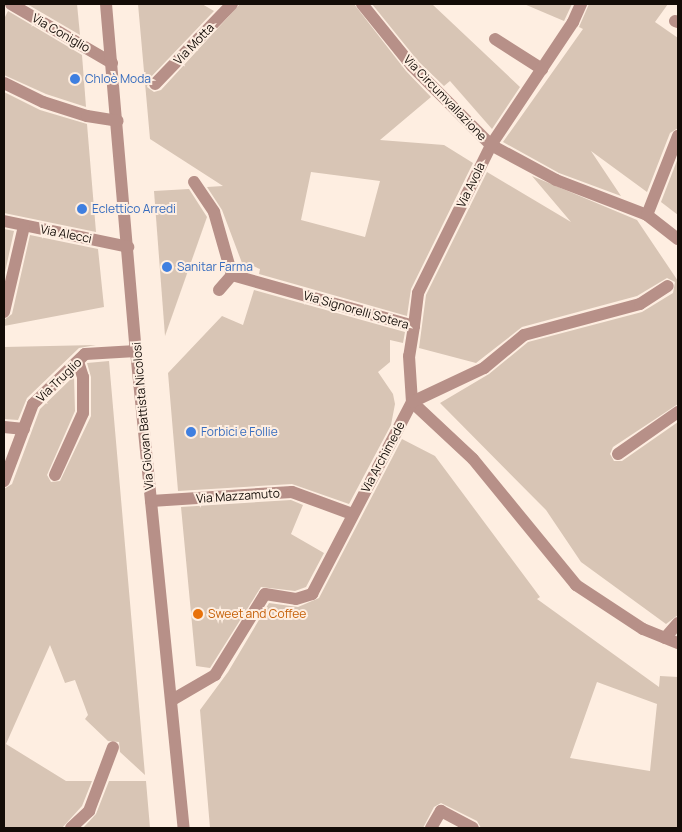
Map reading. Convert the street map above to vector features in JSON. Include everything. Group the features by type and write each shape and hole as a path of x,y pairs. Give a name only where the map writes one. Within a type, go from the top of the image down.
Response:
{"street":[{"name":"Via Coniglio","path":"11,4 112,63"},
{"name":"Via Giovan Battista Nicolosi","path":"106,4 118,121 136,351 184,828"},
{"name":"Via Motta","path":"155,84 232,4"},
{"name":"Via Circumvallazione","path":"362,4 412,66 491,145 556,180 614,200 647,215 678,239"},
{"name":"Via Avola","path":"414,326 418,293 491,145 573,22 581,4"},
{"path":"495,39 542,69"},
{"path":"4,83 43,102 87,116 118,121"},
{"path":"647,215 678,136"},
{"path":"194,182 214,212 232,275 219,290"},
{"name":"Via Alecci","path":"4,221 128,247"},
{"path":"4,312 24,226"},
{"name":"Via Signorelli Sotera","path":"232,275 414,326 409,356 412,402"},
{"path":"668,286 640,304 524,334 484,368 412,402 473,460 576,585 643,629 678,643"},
{"name":"Via Truglio","path":"4,481 33,404 85,354 136,351"},
{"path":"55,475 83,413 83,377 78,362"},
{"name":"Via Archimede","path":"172,700 215,675 265,594 296,599 312,594 412,402"},
{"path":"618,454 678,412"},
{"path":"4,427 24,428"},
{"name":"Via Mazzamuto","path":"151,502 292,492 352,514"},
{"path":"665,638 678,623"},
{"path":"71,828 89,810 113,747"},
{"path":"431,828 441,811 473,828"}],"building":[{"path":"27,4 77,4 80,35"},
{"path":"138,4 202,4 214,11 149,79 147,87 154,92 161,90 240,4 354,4 406,71 431,97 380,140 444,145 473,163 411,289 407,316 259,274 260,269 242,263 222,210 207,187 223,186 150,139","holes":["311,172 380,181 365,237 301,220"]},
{"path":"372,4 432,4 520,87 492,129 450,81 444,86 418,61"},
{"path":"524,4 572,4 564,21"},
{"path":"589,4 668,4 655,22 678,38 678,128 670,133 647,192 591,151 621,196 559,173 503,142 583,29 579,27"},
{"path":"8,11 82,55 86,107 46,94 4,75 4,19"},
{"path":"4,92 40,110 87,124 96,232 4,213"},
{"path":"678,158 678,215 661,202"},
{"path":"487,172 571,222 532,176 637,220 678,281 678,404 613,447 610,454 614,461 622,461 678,422 678,615 666,624 581,562 546,510 440,403 489,374 528,342 642,312 673,293 675,282 667,278 637,296 522,327 476,363 419,348 426,295"},
{"path":"189,189 207,217 165,336 154,191"},
{"path":"4,229 14,231 4,277"},
{"path":"30,235 98,249 104,307 4,326 4,320 12,314"},
{"path":"254,290 405,332 403,343 390,340 390,362 378,372 393,394 395,404 391,425 349,504 292,484 178,491 168,373 222,316 243,325"},
{"path":"96,345 79,348 27,398 18,420 4,419 4,347"},
{"path":"109,361 145,775 120,752 119,742 108,741 85,719 88,715 75,680 65,683 50,645 6,744 66,781 92,781 82,806 62,828 4,828 4,489 12,484 40,409 74,376 75,411 47,475 51,482 60,481 91,416 91,377 87,363"},
{"path":"402,439 435,456 540,597 537,599 659,687 660,676 678,677 678,828 481,828 477,821 441,803 434,807 423,828 210,828 200,710 228,672 269,603 298,607 319,598","holes":["597,682 657,704 650,771 570,758"]},
{"path":"291,500 303,505 291,534 324,553 306,587 295,591 261,587 210,668 196,666 181,507"},
{"path":"109,781 146,781 150,828 83,828 96,814"}],"place":[{"name":"Chloè Moda","path":"75,79"},
{"name":"Eclettico Arredi","path":"82,209"},
{"name":"Sanitar Farma","path":"167,267"},
{"name":"Forbici e Follie","path":"191,432"},
{"name":"Sweet and Coffee","path":"198,614"}]}
